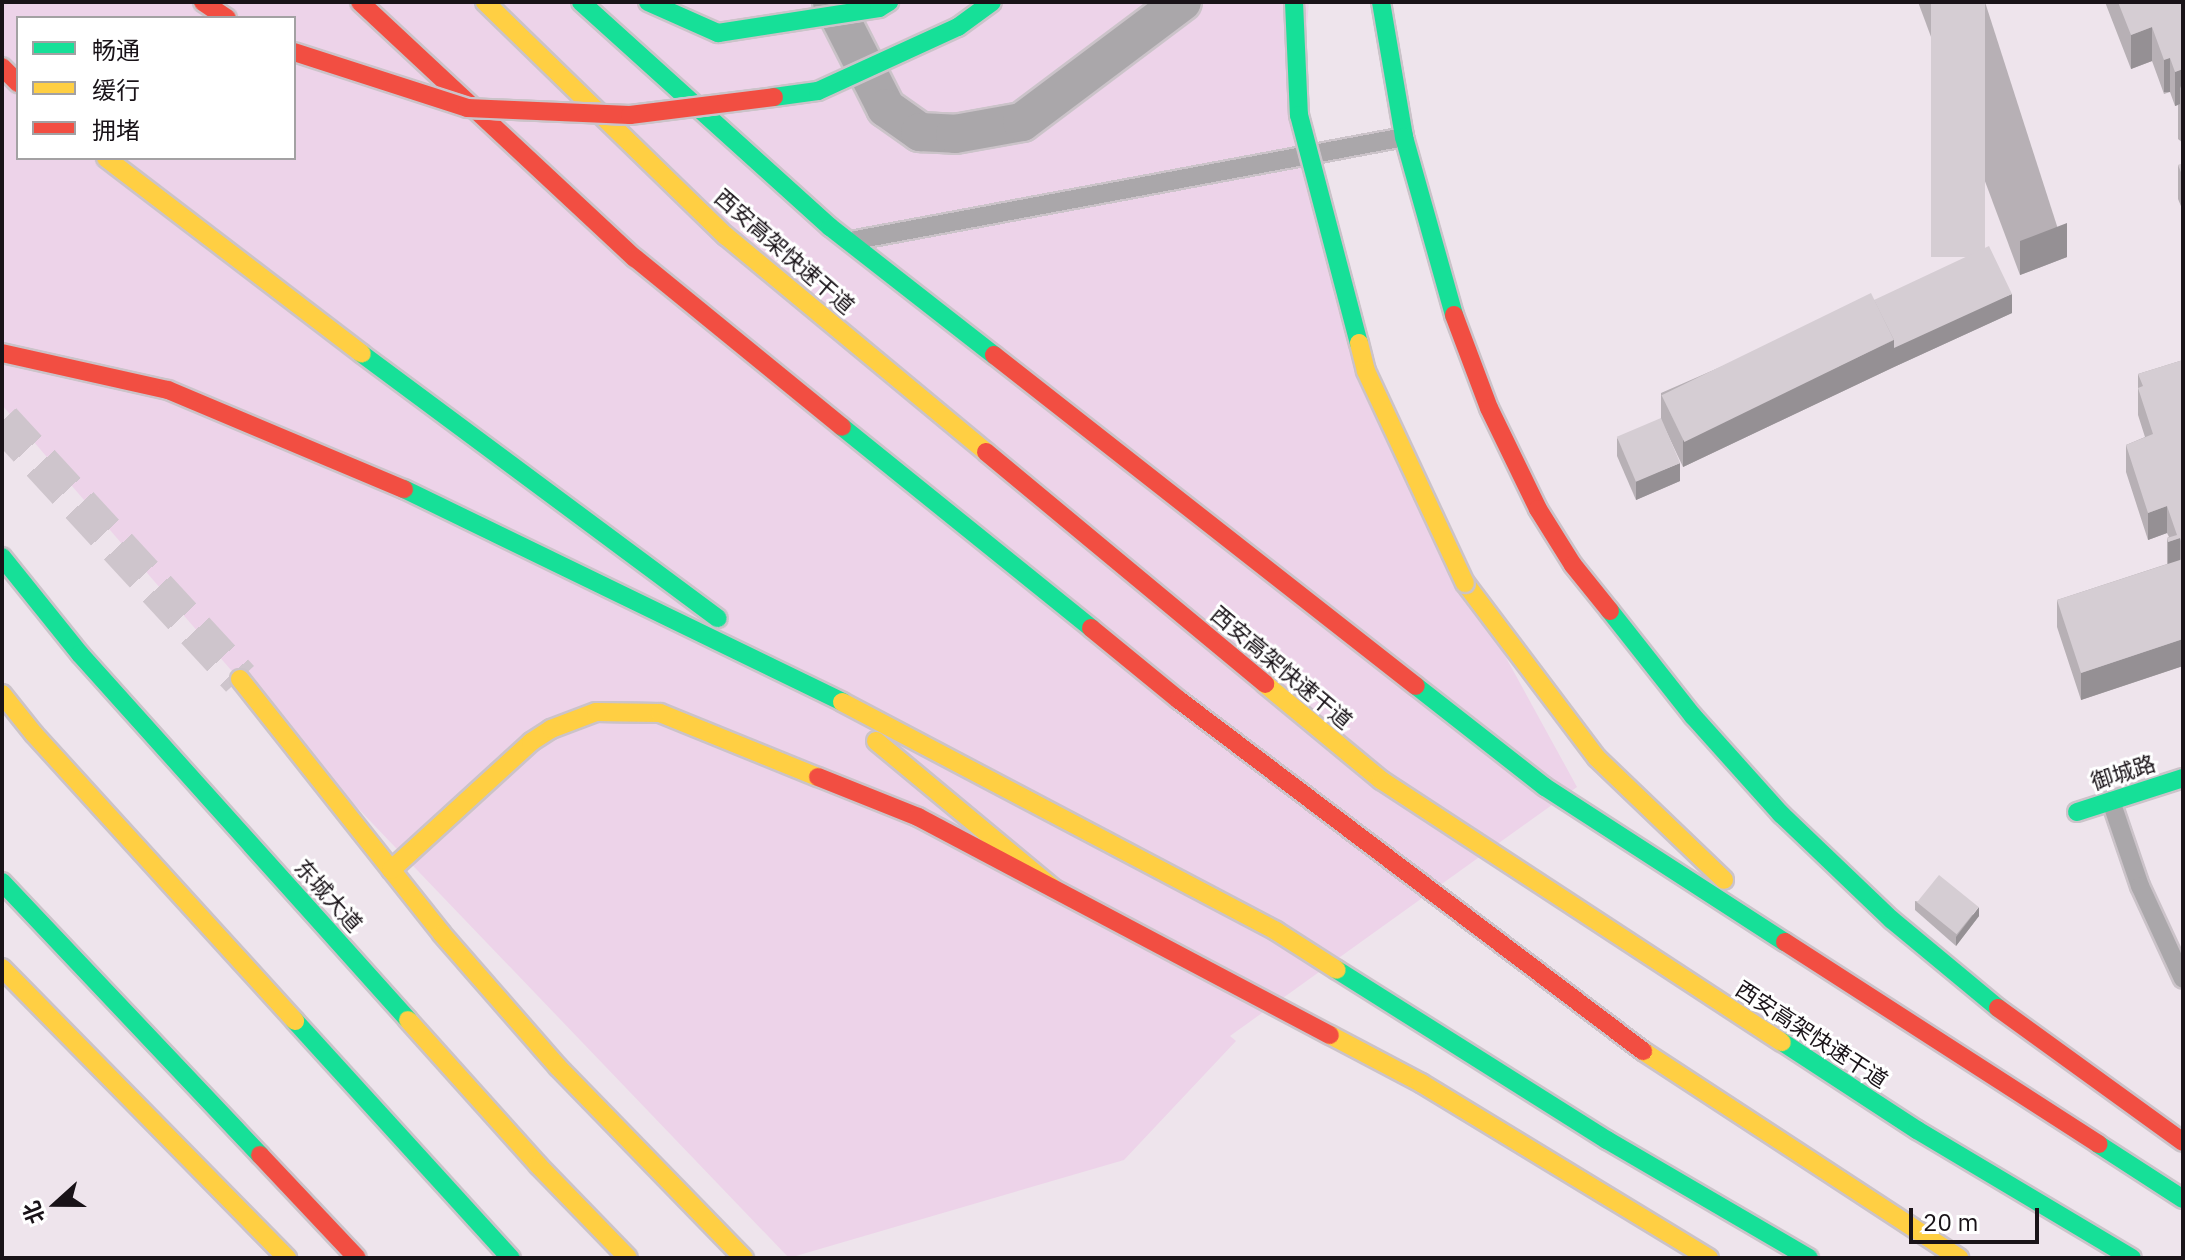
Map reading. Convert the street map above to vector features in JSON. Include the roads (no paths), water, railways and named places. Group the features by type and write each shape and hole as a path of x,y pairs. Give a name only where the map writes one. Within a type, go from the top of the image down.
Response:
{"main road":[{"path":"203,2 224,16"},
{"path":"360,2 660,278 1179,700 1665,1067 1959,1258"},
{"name":"西安高架快速干道","path":"485,2 726,236 1381,780 1917,1130 2132,1258"},
{"path":"581,2 848,241 1217,534 1545,787 2183,1199"},
{"path":"648,2 718,33 879,8 889,2"},
{"path":"296,53 467,108 630,115 818,91 958,27 992,2"},
{"path":"1294,2 1299,115 1366,371 1465,583 1597,758 1798,951"},
{"path":"1381,2 1404,137 1452,310 1489,408 1538,509 1573,565 1693,716 1781,814 1892,920 1993,1004 2183,1142"},
{"path":"109,160 555,499 809,685 1054,889"},
{"path":"2,353 168,390 212,408 387,481 809,685 1276,931 1607,1140 1809,1258"},
{"name":"东城大道","path":"2,557 91,666 538,1165 628,1258"},
{"path":"240,679 391,870 558,1067 744,1258"},
{"path":"2,694 34,734 511,1258"},
{"path":"391,870 531,742 551,729 596,712 639,710 660,713 918,817 1421,1083 1709,1258"},
{"name":"御城路","path":"2077,812 2183,778"},
{"path":"2,882 357,1258"},
{"path":"2,968 287,1258"},
{"path":"2071,1128 2183,1178"}],"street":[{"path":"832,2 886,108 920,132 955,134 1022,122 1182,2"}],"lane":[{"path":"848,241 1404,137"},
{"path":"2111,801 2140,886 2183,979"}],"tunnel":[{"path":"2,421 240,679"}]}
